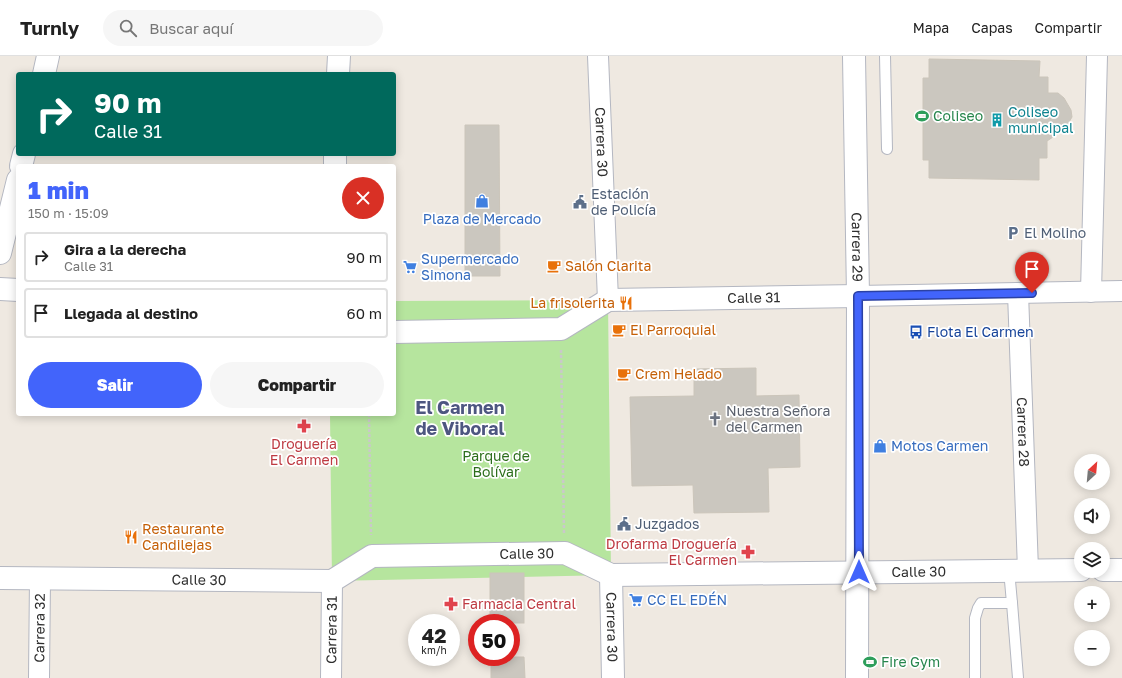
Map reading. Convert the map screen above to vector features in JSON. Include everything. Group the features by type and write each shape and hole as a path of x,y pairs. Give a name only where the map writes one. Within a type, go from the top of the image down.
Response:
{"main road":[{"path":"44,72 48,56"},
{"path":"338,72 339,56"},
{"name":"Carrera 29","path":"854,56 858,296 858,678"},
{"path":"0,253 16,188"},
{"path":"0,289 16,290"},
{"name":"Calle 31","path":"608,300 858,296"},
{"path":"396,332 561,329 608,300"},
{"name":"Calle 30","path":"372,556 565,553 611,575 1074,570"},
{"path":"332,581 372,556"},
{"path":"1110,570 1122,570"},
{"name":"Carrera 30","path":"611,575 613,678"},
{"name":"Calle 30","path":"0,578 332,581"}],"street":[{"name":"Carrera 30","path":"598,56 608,300"},
{"path":"1091,292 1097,56"},
{"name":"Calle 31","path":"858,296 1122,291"},
{"name":"Carrera 28","path":"1018,293 1019,570"},
{"name":"Carrera 32","path":"39,678 40,578"},
{"name":"Carrera 31","path":"331,678 332,581"}],"lane":[{"path":"885,56 886,149"},
{"path":"1018,678 1012,603 1019,570"},
{"path":"975,678 975,618 978,608 981,603 1012,603"}],"path":[{"path":"561,329 565,553"},
{"path":"369,416 372,556"}],"green space":[{"name":"Parque de Bolívar","path":"608,300 611,575 332,581 330,416 396,416 396,301"}],"building":[{"name":"Coliseo municipal","path":"929,59 1040,61 1039,77 1048,77 1048,93 1058,93 1064,98 1071,110 1072,117 1065,129 1047,141 1047,158 1039,158 1039,180 929,178 929,160 923,160 923,78 929,78"},
{"name":"Plaza de Mercado","path":"465,125 499,125 500,276 465,276"},
{"name":"Nuestra Señora del Carmen","path":"756,368 756,396 799,395 800,467 768,468 769,512 694,513 693,485 632,486 630,397 694,396 694,369"},
{"path":"490,573 524,573 524,623 520,623 520,614 490,614"},
{"path":"520,657 524,657 525,678 491,678 491,666 520,666"}],"place":[{"name":"Coliseo","path":"922,116"},
{"name":"Coliseo municipal","path":"997,120"},
{"name":"Plaza de Mercado","path":"482,201"},
{"name":"Estación de Policía","path":"580,202"},
{"name":"El Molino","path":"1013,233"},
{"name":"Salón Clarita","path":"554,266"},
{"name":"Supermercado Simona","path":"410,267"},
{"name":"La frisolerita","path":"626,303"},
{"name":"El Parroquial","path":"619,330"},
{"name":"Flota El Carmen","path":"916,332"},
{"name":"Crem Helado","path":"624,374"},
{"name":"Nuestra Señora del Carmen","path":"715,419"},
{"name":"Droguería El Carmen","path":"304,426"},
{"name":"Motos Carmen","path":"880,446"},
{"name":"Juzgados","path":"624,524"},
{"name":"Restaurante Candilejas","path":"131,537"},
{"name":"Drofarma Droguería El Carmen","path":"748,552"},
{"name":"CC EL EDÉN","path":"636,600"},
{"name":"Farmacia Central","path":"451,604"},
{"name":"Fire Gym","path":"870,662"}],"district":[{"name":"El Carmen de Viboral","path":"460,418"}],"route":[{"path":"859,572 858,296 1032,293"}]}
